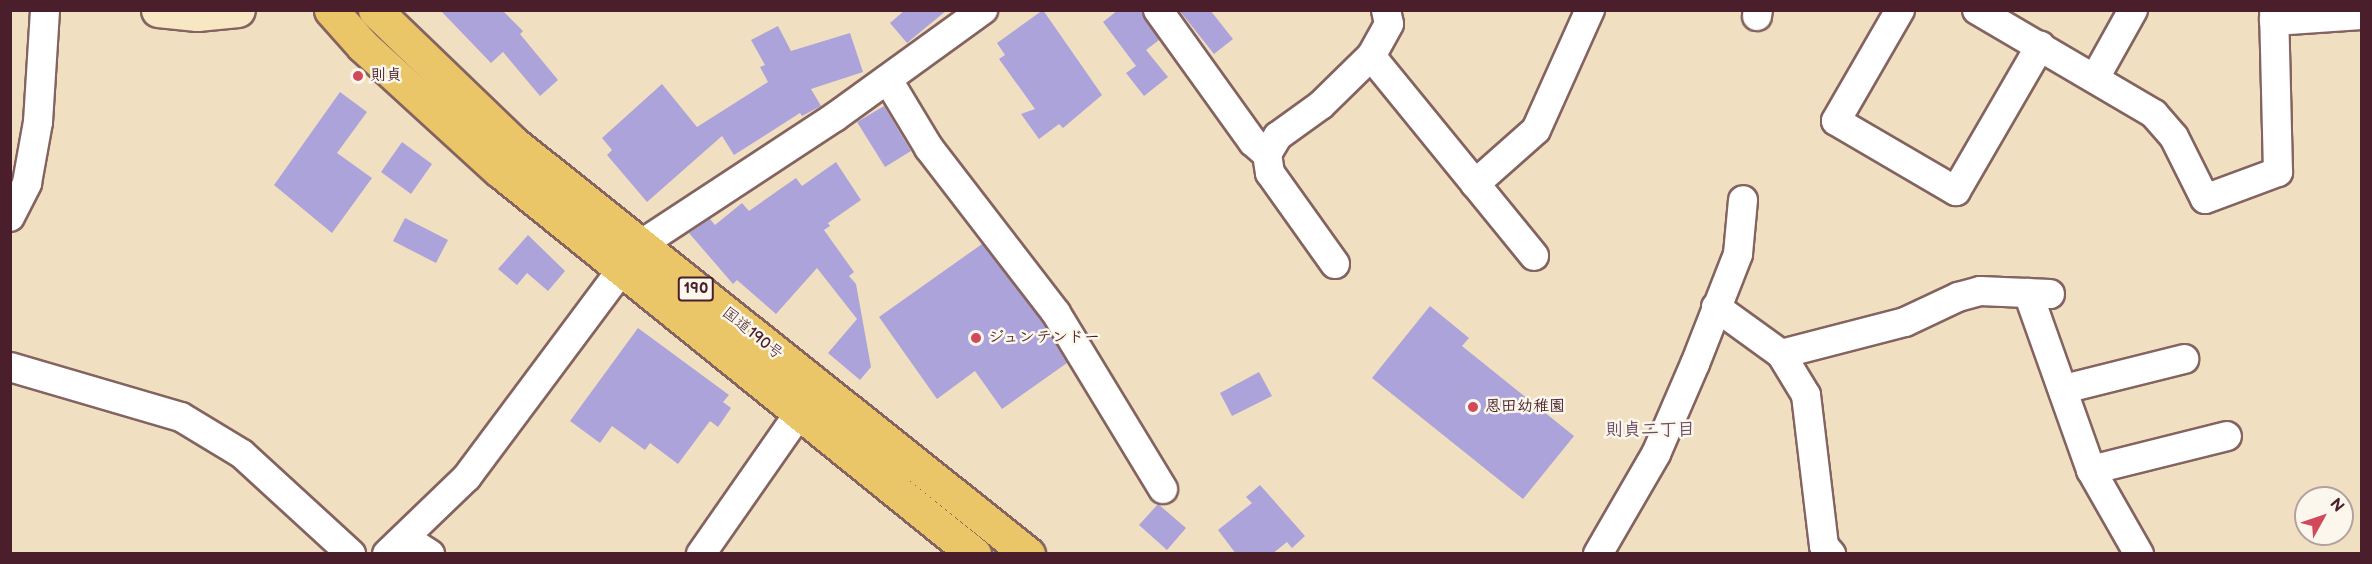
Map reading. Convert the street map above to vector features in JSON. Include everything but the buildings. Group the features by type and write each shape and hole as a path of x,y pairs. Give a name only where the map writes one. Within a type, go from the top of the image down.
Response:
{"highway":[{"name":"国道190号","path":"331,10 363,46 499,170 631,257 1029,554"},
{"name":"国道190号","path":"375,10 631,257 800,412 964,551"}],"street":[{"path":"10,217 27,183 38,122 45,10"},
{"path":"158,10 197,14 238,10"},
{"path":"396,546 467,477 631,257 888,80 983,10"},
{"path":"1158,10 1253,142 1267,154"},
{"path":"1335,264 1270,173 1267,154 1278,136 1321,105 1371,56 1389,24 1386,10"},
{"path":"1475,184 1536,130 1590,10"},
{"path":"1900,10 1836,121 1956,191 2040,46"},
{"path":"2096,78 2133,10"},
{"path":"1978,11 2154,114 2174,137 2205,199 2278,172 2274,16 2361,15"},
{"path":"1371,56 1534,256"},
{"path":"888,80 929,148 1056,313 1163,489"},
{"path":"1598,554 1656,454 1738,254 1743,200"},
{"path":"1781,354 1905,322 1958,297 1980,291 2039,293 2064,389 2091,470 2139,554"},
{"path":"1716,307 1781,354 1806,394 1824,546 1832,554"},
{"path":"2064,389 2184,359"},
{"path":"10,367 182,417 242,454 351,554"},
{"path":"701,554 800,412"},
{"path":"2091,470 2227,436"},
{"path":"396,546 430,554"}],"place":[{"name":"則貞","path":"358,76"},
{"name":"ジュンテンドー","path":"976,338"},
{"name":"恩田幼稚園","path":"1473,407"}],"district":[{"name":"則貞二丁目","path":"1650,430"}]}
